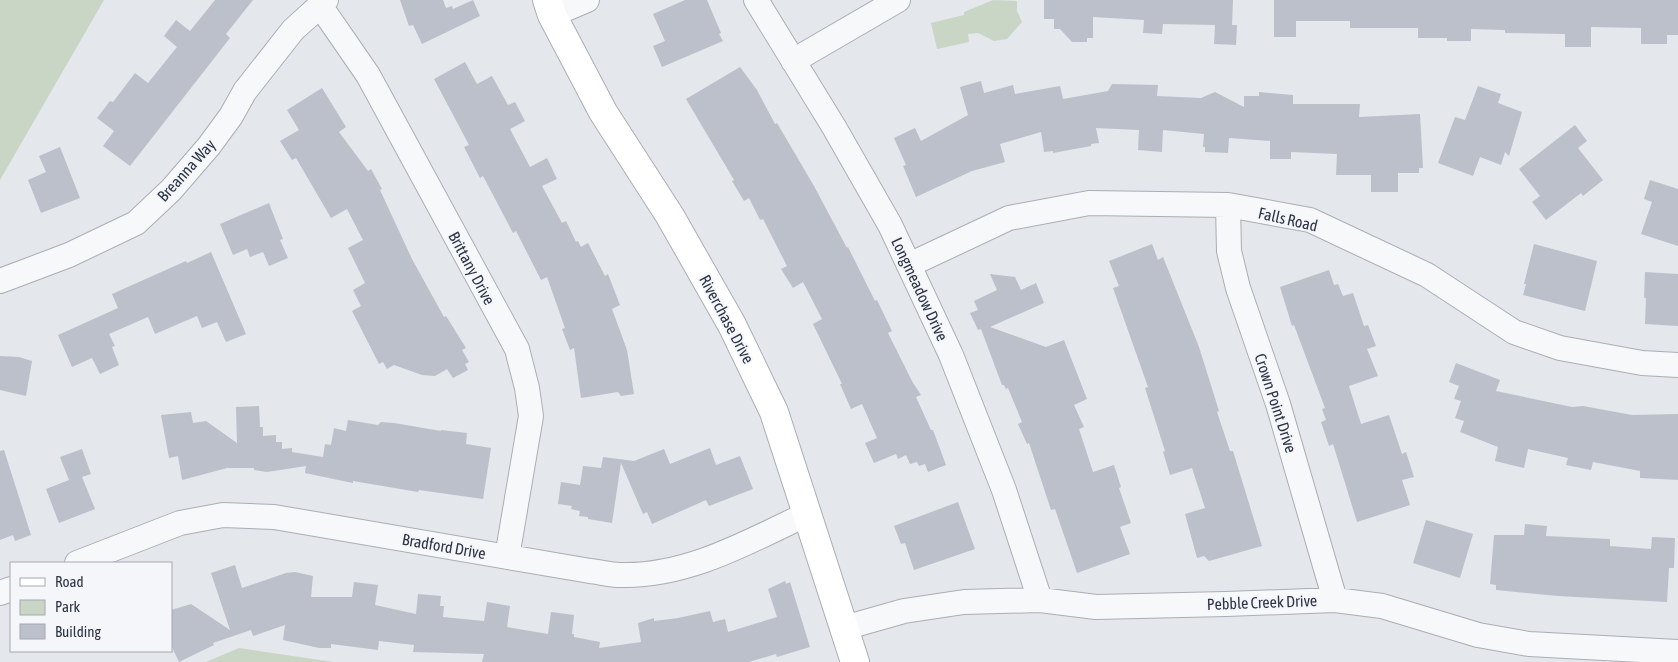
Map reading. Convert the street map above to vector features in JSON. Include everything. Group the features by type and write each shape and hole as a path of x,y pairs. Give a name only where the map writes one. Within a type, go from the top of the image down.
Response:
{"street":[{"path":"550,8 587,0"},
{"name":"Longmeadow Drive","path":"756,0 834,126 890,225 909,265 951,354 1004,490 1040,600"},
{"path":"794,61 898,0"},
{"name":"Breanna Way","path":"0,281 69,254 136,223 171,190 209,146 231,116 245,91 293,30 323,2"},
{"name":"Brittany Drive","path":"323,2 368,75 517,349 528,388 531,416 507,557"},
{"name":"Riverchase Drive","path":"550,8 603,112 670,216 732,325 774,412 855,662"},
{"name":"Falls Road","path":"909,265 1009,218 1090,203 1228,206 1310,220 1427,275 1514,332 1560,348 1642,363 1678,366"},
{"name":"Crown Point Drive","path":"1228,206 1229,251 1238,288 1278,404 1335,600"},
{"name":"Bradford Drive","path":"80,562 180,524 222,515 274,517 620,575 655,573 688,566 728,551 807,514"},
{"name":"Pebble Creek Drive","path":"844,628 904,611 964,602 1040,600 1096,607 1335,600 1382,606 1478,635 1529,644 1678,652"}],"green space":[{"path":"0,0 104,0 0,180"},
{"path":"993,0 1017,1 1017,11 1022,22 1007,39 994,41 978,33 968,34 969,42 937,49 931,23 964,15 964,12"},
{"path":"239,648 333,662 206,662"}],"building":[{"path":"215,0 253,0 226,34 230,38 130,166 103,146 114,131 97,118 110,101 113,102 135,73 148,83 177,47 164,36 176,20 190,31"},
{"path":"400,0 443,0 446,8 452,6 453,9 473,0 480,16 422,44 413,25 409,26"},
{"path":"685,0 707,0 723,41 662,67 653,46 665,41 653,14"},
{"path":"1044,0 1233,0 1232,25 1237,25 1236,45 1214,44 1215,25 1163,24 1162,34 1143,33 1144,20 1093,17 1093,38 1087,38 1087,42 1072,42 1060,29 1054,29 1054,19 1044,19"},
{"path":"1274,0 1678,0 1678,35 1667,35 1667,44 1641,44 1641,28 1591,27 1591,47 1565,47 1565,34 1505,33 1505,30 1471,29 1471,41 1447,41 1447,38 1418,38 1418,28 1350,28 1350,21 1296,21 1296,37 1274,37"},
{"path":"465,62 477,84 492,76 508,105 515,102 525,121 510,129 530,167 547,158 557,179 542,186 562,223 566,221 576,242 578,241 581,247 588,243 605,276 608,274 620,305 612,309 627,350 634,394 621,396 618,392 581,398 574,348 570,350 562,329 565,328 547,277 541,280 516,231 513,233 483,176 480,178 464,147 469,145 434,79"},
{"path":"740,67 757,90 775,124 777,123 848,247 875,301 877,300 892,331 888,333 921,395 916,397 931,430 933,430 946,465 928,472 925,464 919,466 917,462 910,464 906,455 898,459 896,454 874,463 865,443 877,438 862,404 851,409 840,384 842,384 813,324 822,319 803,282 793,288 781,269 787,266 763,219 760,220 749,198 744,201 732,181 734,180 686,99"},
{"path":"981,81 984,93 1013,85 1015,94 1060,86 1063,99 1108,91 1112,84 1158,85 1157,96 1201,98 1215,92 1244,107 1244,96 1259,96 1259,92 1293,95 1293,104 1360,104 1359,117 1420,114 1423,168 1419,168 1419,173 1398,173 1398,192 1371,192 1371,175 1336,175 1337,154 1291,152 1291,159 1270,159 1270,141 1229,138 1228,153 1205,152 1205,147 1203,147 1204,134 1163,130 1162,152 1138,150 1139,130 1096,128 1099,143 1053,153 1053,151 1044,152 1041,132 1000,144 1005,162 972,171 916,197 903,166 906,165 894,138 915,128 921,141 968,115 960,87"},
{"path":"1478,86 1501,94 1498,103 1522,112 1509,156 1505,152 1501,165 1480,157 1473,176 1438,163 1455,117 1465,120"},
{"path":"322,88 346,127 339,132 368,171 371,169 382,189 380,190 412,259 444,317 446,316 466,348 462,350 469,362 465,364 468,370 453,378 447,369 435,376 422,375 394,365 387,369 383,362 379,364 352,311 361,306 353,290 365,283 348,248 363,240 347,209 331,218 296,158 292,160 280,141 299,130 287,110"},
{"path":"1575,125 1587,141 1578,148 1603,180 1583,196 1581,193 1546,220 1532,202 1540,196 1519,169"},
{"path":"60,147 80,198 41,213 28,180 46,172 39,156"},
{"path":"1650,180 1678,189 1678,246 1641,234 1652,202 1644,199"},
{"path":"269,203 283,239 280,240 288,258 269,266 263,252 250,257 247,249 233,255 220,224"},
{"path":"1152,244 1158,260 1163,257 1199,347 1219,411 1217,412 1230,451 1233,451 1262,546 1209,561 1204,556 1197,558 1185,514 1205,508 1192,468 1170,475 1163,452 1165,451 1145,388 1148,387 1113,288 1119,286 1109,261"},
{"path":"1534,244 1597,261 1585,311 1523,295"},
{"path":"211,252 246,334 226,342 217,322 202,328 197,316 155,334 148,317 109,334 115,346 112,347 119,365 100,374 92,358 72,367 58,335 118,308 112,294"},
{"path":"1329,270 1334,285 1338,284 1343,296 1353,293 1364,326 1368,325 1376,346 1367,349 1378,376 1349,386 1361,424 1389,415 1402,454 1406,452 1414,477 1402,480 1410,505 1357,522 1333,444 1329,446 1321,422 1326,420 1322,409 1325,408 1294,325 1292,326 1280,287"},
{"path":"1645,272 1678,274 1678,326 1645,324"},
{"path":"990,274 1015,277 1021,290 1036,283 1044,303 990,327 1046,347 1064,340 1087,399 1074,405 1084,427 1079,429 1093,472 1114,465 1121,487 1119,488 1131,523 1120,527 1130,554 1077,573 1055,509 1051,510 1029,443 1027,444 1018,424 1022,422 1008,388 1006,389 1002,385 981,329 978,330 970,313 978,310 974,301 997,290"},
{"path":"0,356 19,357 32,361 26,396 0,390"},
{"path":"1456,363 1500,380 1496,391 1572,407 1583,406 1632,415 1678,414 1678,480 1640,478 1640,471 1593,462 1591,470 1566,465 1568,458 1528,449 1524,468 1495,461 1498,447 1460,432 1464,421 1455,418 1461,401 1454,399 1459,386 1449,382"},
{"path":"259,406 260,427 263,427 263,436 276,435 276,442 282,442 282,449 292,448 292,452 323,457 325,444 331,445 334,428 346,431 348,420 378,425 381,422 394,423 441,431 467,433 466,444 491,448 483,499 419,490 418,492 353,481 353,483 305,473 306,466 267,472 254,470 254,468 227,468 182,480 178,456 169,458 161,415 191,412 193,423 206,421 237,443 236,407"},
{"path":"710,448 716,465 740,456 753,489 709,506 706,500 652,524 647,512 643,514 621,463 612,523 579,516 580,511 571,509 572,506 558,504 561,482 580,485 583,466 601,468 603,457 634,461 664,449 670,464"},
{"path":"82,449 91,474 82,477 95,509 59,523 46,489 69,480 60,457"},
{"path":"4,450 31,535 15,541 13,535 0,540 0,451"},
{"path":"958,502 975,549 914,570 905,543 901,544 894,526"},
{"path":"1426,520 1473,534 1460,578 1413,563"},
{"path":"1525,524 1547,526 1546,536 1610,539 1610,546 1651,549 1652,537 1675,538 1674,568 1669,568 1667,602 1558,596 1496,590 1496,585 1490,584 1494,535 1524,535"},
{"path":"235,565 242,588 286,573 295,572 313,576 311,597 352,597 354,582 378,585 375,605 416,614 418,594 441,596 440,606 444,606 443,617 484,621 487,602 510,606 507,627 548,634 551,612 574,615 572,634 574,634 574,637 600,642 599,648 641,642 638,623 654,618 654,621 710,611 713,622 725,619 728,632 777,617 768,589 785,581 786,584 790,582 810,647 777,657 776,654 749,662 482,662 484,654 413,652 414,645 379,641 378,650 331,644 331,648 319,648 283,640 285,625 253,636 251,630 213,643 214,645 179,662 172,647 172,610 191,604 230,630 211,573"}]}
